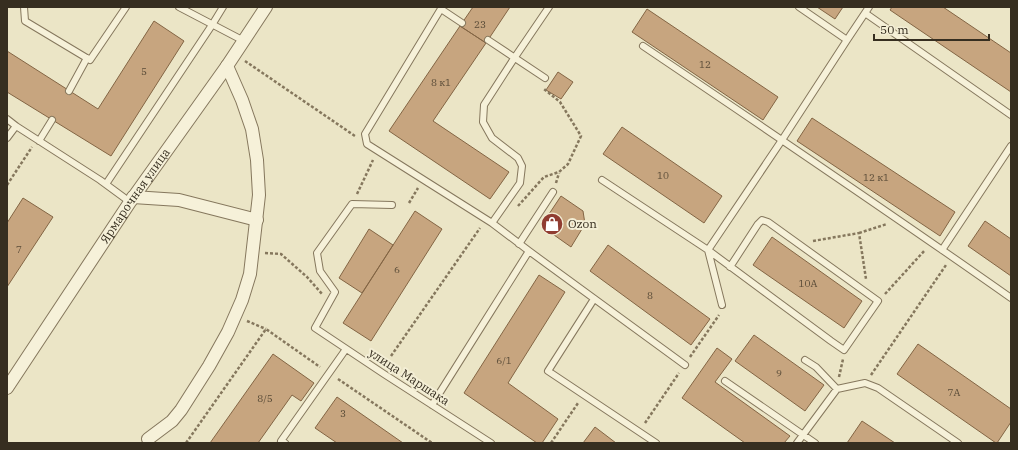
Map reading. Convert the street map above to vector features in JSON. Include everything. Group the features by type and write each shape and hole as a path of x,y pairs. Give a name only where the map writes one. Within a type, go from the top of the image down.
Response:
{"street":[{"name":"Ярмарочная улица","path":"7,388 131,200 227,66 266,7"},
{"path":"148,439 172,421 181,410 209,366 236,316 250,274 259,195 257,160 252,129 242,100 227,66"},
{"path":"131,200 179,200 257,220"}],"lane":[{"path":"24,7 25,21 90,60 126,7"},
{"path":"179,7 244,41"},
{"path":"106,184 223,7"},
{"path":"492,223 520,183 522,166 518,158 492,138 483,122 484,105 549,7"},
{"path":"799,7 847,40"},
{"path":"722,305 708,250 869,7"},
{"path":"462,23 442,8 365,134 367,144 492,223 685,365"},
{"path":"865,13 1011,115"},
{"path":"488,40 545,78"},
{"path":"643,46 952,256 1011,298"},
{"path":"69,91 87,58"},
{"path":"7,120 131,200"},
{"path":"38,140 52,120"},
{"path":"7,138 16,126"},
{"path":"942,250 1011,146"},
{"path":"602,180 708,250 730,267 844,350 878,301 768,222 762,220 730,267"},
{"path":"519,244 553,192"},
{"path":"329,303 335,292 320,271 317,253 352,204 392,205"},
{"path":"432,405 529,251"},
{"path":"594,299 548,371 656,443"},
{"name":"улица Маршака","path":"329,303 315,328 491,443"},
{"path":"282,442 346,349"},
{"path":"805,360 816,367 837,389"},
{"path":"724,381 815,443"},
{"path":"798,443 837,389 865,383 878,388 958,443"}],"path":[{"path":"235,54 367,144"},
{"path":"514,211 544,177 559,172 568,164 581,136 560,102 544,89 545,78"},
{"path":"7,185 38,140"},
{"path":"352,204 377,151"},
{"path":"408,202 423,179"},
{"path":"391,356 486,219"},
{"path":"797,243 859,233 899,220"},
{"path":"859,233 868,294"},
{"path":"878,301 932,243"},
{"path":"253,252 281,254 307,277 329,303"},
{"path":"865,383 952,256"},
{"path":"639,432 718,318 722,305"},
{"path":"236,316 266,329 432,443"},
{"path":"186,443 266,329"},
{"path":"837,389 844,350"},
{"path":"551,443 583,394"}],"building":[{"path":"473,7 510,7 486,43 460,26"},
{"path":"817,7 843,7 835,19"},
{"path":"892,7 943,7 1011,53 1011,92 890,10"},
{"path":"647,9 778,97 763,120 632,32"},
{"path":"154,21 184,41 111,156 7,92 7,51 98,109"},
{"path":"460,26 486,43 433,121 509,172 490,199 389,131"},
{"path":"558,72 573,82 561,99 546,90"},
{"path":"812,118 955,212 940,236 797,141"},
{"path":"622,127 722,196 704,223 603,154"},
{"path":"561,196 583,211 585,224 571,247 547,230 545,220"},
{"path":"23,198 53,217 7,287 7,223"},
{"path":"415,211 442,229 371,341 343,323"},
{"path":"985,221 1011,239 1011,276 968,246"},
{"path":"369,229 393,245 362,293 339,278"},
{"path":"772,237 862,301 844,328 753,265"},
{"path":"608,245 710,319 691,345 590,271"},
{"path":"539,275 565,292 508,383 558,419 542,443 537,443 464,393"},
{"path":"754,335 824,385 805,411 735,361"},
{"path":"918,344 1011,409 1011,422 997,443 897,374"},
{"path":"717,348 732,359 715,382 790,436 784,443 745,443 682,398"},
{"path":"273,354 314,383 301,401 292,395 258,443 210,443"},
{"path":"337,397 403,443 337,443 315,428"},
{"path":"862,421 895,443 847,443"},
{"path":"595,427 616,443 583,443"}],"place":[{"name":"Ozon","path":"552,224"}]}
